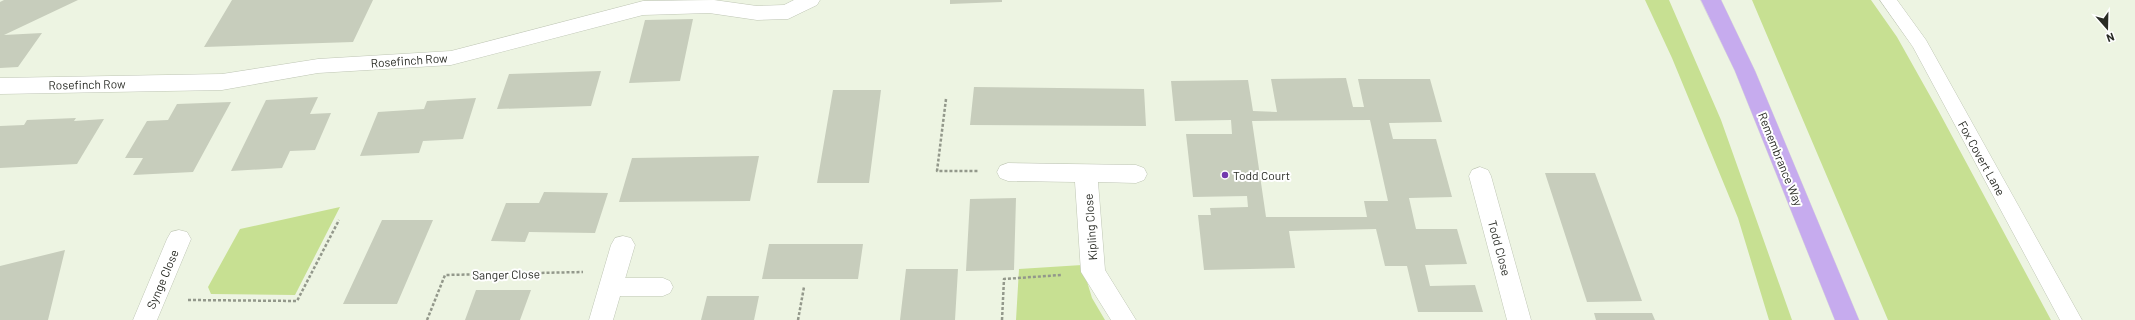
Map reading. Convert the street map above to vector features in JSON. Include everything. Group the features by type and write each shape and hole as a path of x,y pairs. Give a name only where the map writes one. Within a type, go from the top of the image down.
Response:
{"highway":[{"name":"Remembrance Way","path":"1711,0 1745,71 1847,320"}],"street":[{"name":"Rosefinch Row","path":"0,86 222,82 318,66 451,58 643,8 709,6 757,13 788,12 810,0"},
{"path":"1008,172 1136,174"},
{"name":"Kipling Close","path":"1086,173 1093,272 1124,320"},
{"name":"Todd Close","path":"1480,176 1520,320"},
{"name":"Synge Close","path":"149,310 179,239"},
{"path":"601,320 623,245"}],"lane":[{"name":"Fox Covert Lane","path":"1888,0 1920,44 2071,320"},
{"path":"613,279 663,287"}],"path":[{"path":"946,99 937,171 1008,172"},
{"path":"149,310 297,301 339,220"},
{"path":"1002,320 1004,280 1093,272"},
{"name":"Sanger Close","path":"427,320 445,275 613,279"},
{"path":"798,320 804,287"}],"green space":[{"path":"1645,0 1669,0 1721,120 1792,320 1769,320 1738,218 1672,58"},
{"path":"1752,0 1871,0 1897,37 2051,320 1888,320"},
{"path":"340,207 295,295 211,294 208,287 240,229"},
{"path":"1082,265 1092,298 1105,320 1016,320 1019,269"}],"building":[{"path":"4,0 78,0 4,35 42,33 18,67 0,68 0,2"},
{"path":"232,0 373,0 353,42 204,47"},
{"path":"950,0 1002,0 1002,2 950,4"},
{"path":"693,19 680,81 629,83 645,20"},
{"path":"601,71 591,106 497,109 509,74"},
{"name":"Todd Court","path":"1346,78 1353,107 1364,107 1358,79 1430,79 1442,122 1389,123 1393,139 1436,139 1452,197 1409,198 1416,229 1457,229 1467,264 1425,265 1430,286 1475,285 1483,312 1418,312 1407,266 1385,266 1376,229 1289,231 1295,268 1204,270 1198,215 1211,215 1210,208 1248,207 1247,196 1193,197 1186,134 1232,134 1231,120 1175,121 1171,81 1248,80 1253,111 1277,112 1271,79","holes":["1370,120 1388,201 1364,201 1367,217 1266,217 1252,121"]},
{"path":"974,87 1144,89 1146,126 970,125"},
{"path":"833,90 881,90 869,183 817,183"},
{"path":"318,97 310,114 331,113 315,150 290,151 282,168 231,171 266,100"},
{"path":"476,98 463,139 423,141 419,153 360,156 378,112 424,109 427,101"},
{"path":"231,102 193,172 133,175 143,158 125,158 147,121 168,120 177,104"},
{"path":"76,118 74,121 104,119 77,164 0,168 0,126 24,125 27,120"},
{"path":"759,156 750,201 619,202 632,158"},
{"path":"1545,173 1595,173 1642,301 1587,302"},
{"path":"544,192 608,193 595,233 529,232 525,242 491,241 506,203 539,203"},
{"path":"1016,198 1014,270 966,271 970,199"},
{"path":"382,220 433,220 397,304 343,304"},
{"path":"769,244 863,244 858,279 762,279"},
{"path":"65,250 48,320 0,320 0,266"},
{"path":"906,269 958,269 955,320 900,320"},
{"path":"476,290 531,290 520,320 465,320"},
{"path":"707,296 759,296 754,320 701,320"},
{"path":"1594,313 1652,313 1655,320 1596,320"}],"place":[{"name":"Todd Court","path":"1225,175"}]}
